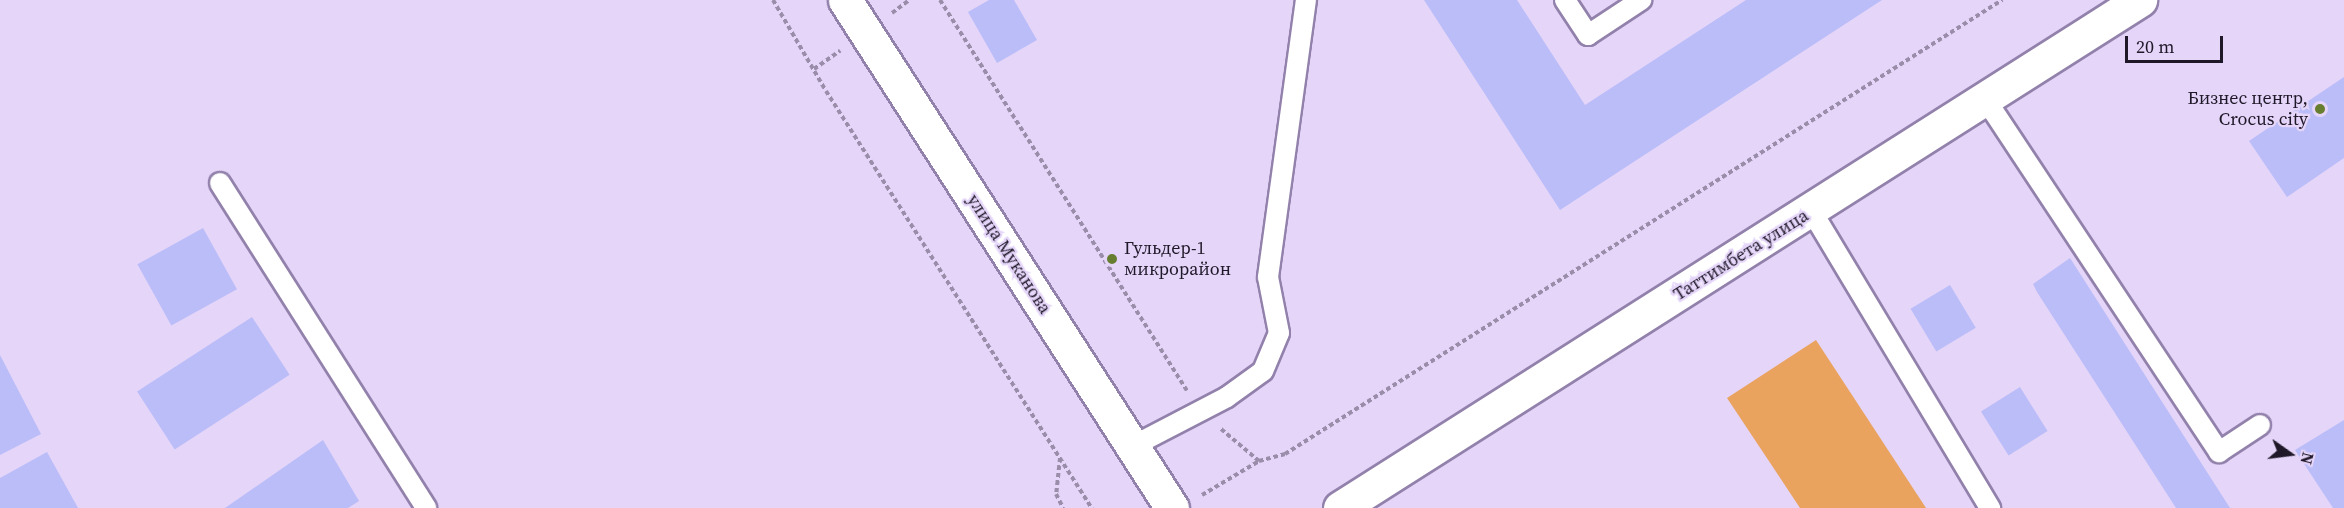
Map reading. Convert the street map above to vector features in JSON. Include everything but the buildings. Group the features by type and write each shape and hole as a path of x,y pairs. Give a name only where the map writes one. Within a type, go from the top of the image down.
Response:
{"main road":[{"name":"улица Муканова","path":"845,0 1133,446 1186,502"},
{"name":"Таттимбета улица","path":"1340,508 2140,0"}],"lane":[{"path":"1133,446 1200,411 1263,372 1279,333 1268,277 1306,0"},
{"path":"1565,0 1588,35 1641,0"},
{"path":"1984,97 2218,452 2260,425"},
{"path":"220,183 426,508"},
{"path":"1812,210 1990,508"}],"path":[{"path":"773,0 1092,508"},
{"path":"940,0 1200,411 1259,460"},
{"path":"1186,502 1259,460 1286,454 2002,0"},
{"path":"1060,458 1056,494 1063,508"}],"shaded area":[{"path":"1816,340 1926,508 1800,508 1727,398"}],"place":[{"name":"Бизнес центр, Crocus city","path":"2320,109"},
{"name":"Гульдер-1 микрорайон","path":"1112,259"}]}
